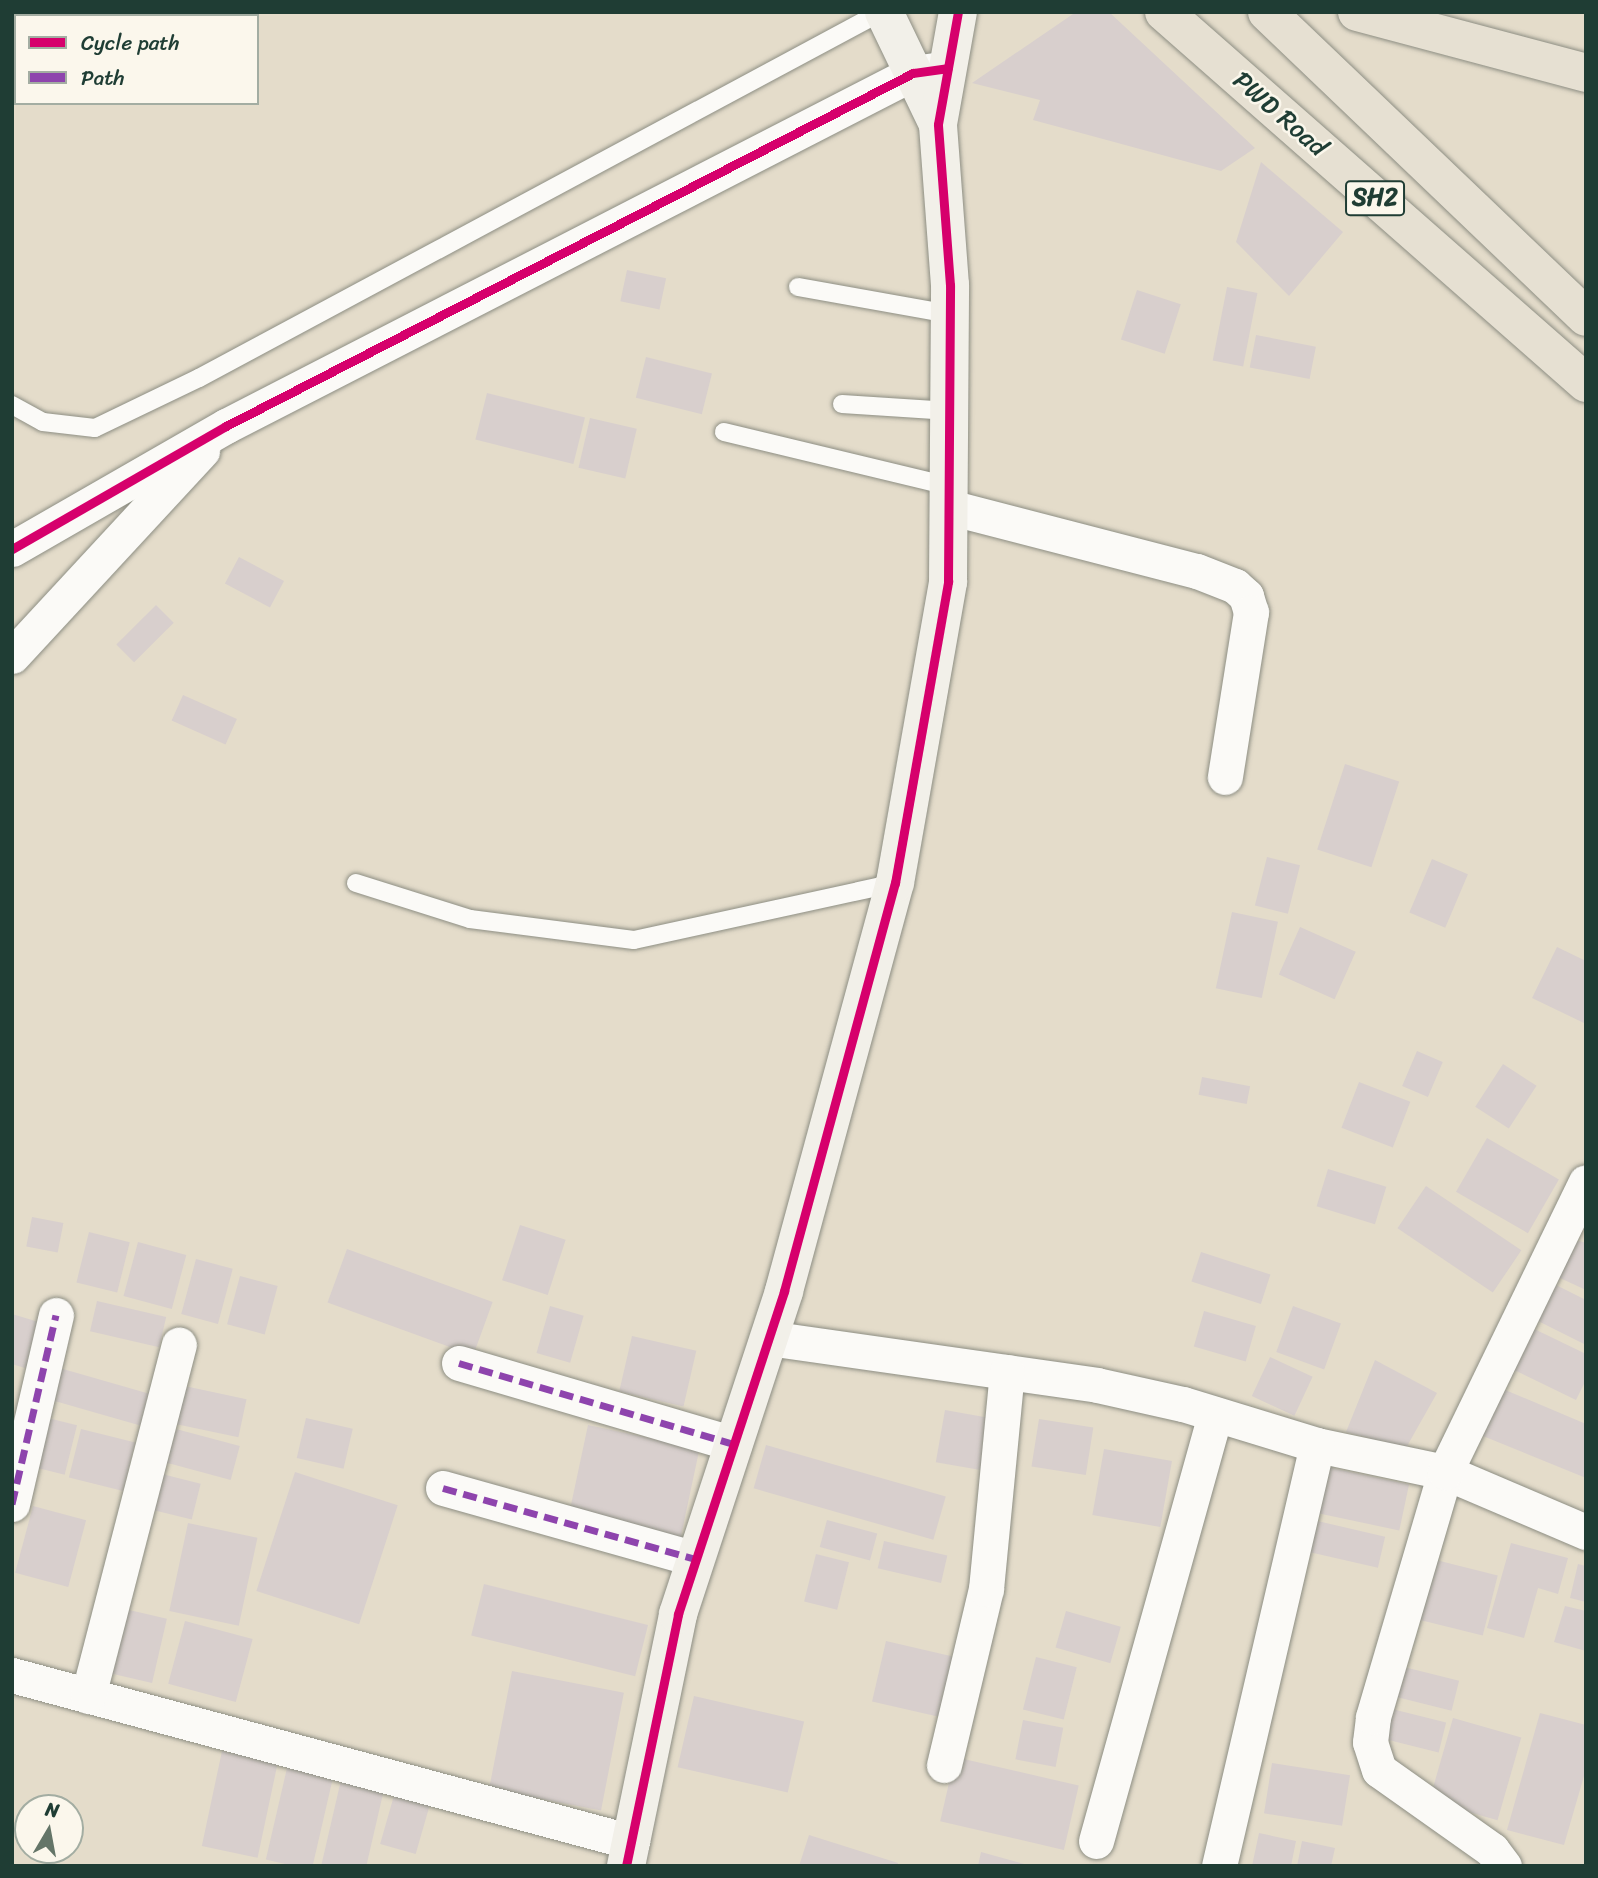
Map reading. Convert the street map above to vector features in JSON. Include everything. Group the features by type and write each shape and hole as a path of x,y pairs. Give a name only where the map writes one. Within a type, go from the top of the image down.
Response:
{"main road":[{"name":"PWD Road","path":"1164,12 1586,383"},
{"name":"SH2","path":"1267,12 1586,317"},
{"path":"1357,12 1586,73"}],"street":[{"path":"12,1675 629,1854 678,1614 768,1338 895,883 948,582 950,314 938,124 930,71 882,12"},
{"path":"12,549 226,426 930,71 958,12"},
{"path":"12,656 226,426"},
{"path":"949,497 1197,571 1235,586 1246,596 1251,612 1225,777"},
{"path":"1504,1866 1492,1850 1379,1770 1370,1742 1373,1717 1445,1472 1583,1195"},
{"path":"12,1504 56,1315"},
{"path":"768,1338 1097,1385 1215,1414 1317,1445 1445,1472 1586,1532"},
{"path":"89,1696 179,1345"},
{"path":"459,1363 734,1444"},
{"path":"944,1765 986,1589 1007,1372"},
{"path":"1096,1841 1215,1414"},
{"path":"1220,1866 1317,1445"},
{"path":"443,1489 696,1559"}],"lane":[{"path":"12,405 43,422 95,428 223,365 882,12"},
{"path":"798,287 950,314"},
{"path":"842,404 950,411"},
{"path":"724,432 949,497"},
{"path":"356,883 470,919 634,940 895,883"}],"building":[{"path":"1076,12 1109,12 1255,148 1221,171 1033,120 1040,100 972,83"},
{"path":"1261,162 1343,232 1289,296 1236,242"},
{"path":"627,270 666,278 659,310 620,301"},
{"path":"1227,287 1257,293 1243,367 1213,361"},
{"path":"1137,290 1181,304 1165,354 1121,339"},
{"path":"1256,335 1316,347 1310,379 1250,367"},
{"path":"646,357 712,373 702,414 636,398"},
{"path":"487,393 585,417 573,464 475,440"},
{"path":"590,418 637,429 625,478 579,468"},
{"path":"239,557 284,581 270,607 225,583"},
{"path":"156,605 174,623 134,662 116,645"},
{"path":"183,695 237,719 226,745 172,721"},
{"path":"1345,764 1399,782 1371,867 1317,850"},
{"path":"1267,857 1300,865 1288,914 1255,906"},
{"path":"1432,859 1468,874 1445,928 1409,912"},
{"path":"1232,912 1278,922 1262,998 1216,988"},
{"path":"1300,927 1356,952 1335,999 1279,975"},
{"path":"1557,947 1586,961 1586,1024 1532,998"},
{"path":"1417,1051 1443,1062 1428,1097 1402,1086"},
{"path":"1503,1064 1537,1086 1509,1129 1475,1107"},
{"path":"1202,1077 1250,1086 1247,1104 1199,1095"},
{"path":"1359,1082 1410,1102 1393,1147 1341,1128"},
{"path":"1487,1138 1559,1180 1528,1233 1456,1192"},
{"path":"1328,1169 1386,1187 1375,1224 1317,1206"},
{"path":"1426,1186 1521,1250 1493,1293 1397,1228"},
{"path":"32,1217 63,1223 58,1253 26,1246"},
{"path":"520,1225 566,1240 548,1295 502,1280"},
{"path":"89,1232 130,1242 117,1293 76,1282"},
{"path":"1579,1241 1586,1243 1586,1290 1547,1272 1562,1251"},
{"path":"138,1242 186,1255 172,1309 124,1296"},
{"path":"347,1249 493,1302 473,1356 328,1303"},
{"path":"1201,1252 1270,1275 1261,1304 1191,1281"},
{"path":"196,1259 233,1269 218,1324 181,1314"},
{"path":"240,1276 278,1286 265,1334 227,1324"},
{"path":"1544,1279 1586,1300 1586,1345 1526,1315"},
{"path":"97,1301 166,1317 159,1347 90,1331"},
{"path":"550,1306 584,1316 570,1363 536,1353"},
{"path":"1293,1306 1341,1323 1324,1369 1276,1352"},
{"path":"1204,1311 1256,1326 1246,1361 1194,1347"},
{"path":"12,1314 42,1323 28,1369 12,1364"},
{"path":"1524,1324 1586,1354 1586,1380 1576,1400 1504,1365"},
{"path":"632,1336 696,1351 683,1406 619,1392"},
{"path":"1270,1357 1313,1377 1294,1416 1252,1396"},
{"path":"1375,1360 1437,1393 1406,1448 1346,1432"},
{"path":"56,1367 159,1396 150,1428 47,1399"},
{"path":"180,1385 247,1399 238,1437 172,1423"},
{"path":"1503,1389 1586,1424 1586,1478 1483,1436"},
{"path":"945,1410 991,1418 982,1470 936,1462"},
{"path":"44,1417 77,1425 65,1475 32,1466"},
{"path":"306,1418 353,1429 344,1469 297,1458"},
{"path":"1039,1419 1093,1428 1086,1475 1031,1466"},
{"path":"588,1425 700,1449 680,1539 569,1515"},
{"path":"81,1429 135,1443 123,1491 69,1478"},
{"path":"176,1429 240,1446 231,1480 167,1463"},
{"path":"766,1445 946,1497 933,1540 754,1488"},
{"path":"1104,1449 1172,1461 1160,1527 1092,1515"},
{"path":"1322,1466 1409,1485 1399,1530 1312,1512"},
{"path":"295,1472 398,1505 359,1624 256,1591"},
{"path":"158,1473 201,1484 192,1520 149,1509"},
{"path":"33,1506 86,1520 68,1587 15,1573"},
{"path":"827,1520 877,1533 870,1561 820,1547"},
{"path":"1313,1520 1385,1537 1378,1568 1306,1551"},
{"path":"188,1523 257,1538 239,1626 169,1611"},
{"path":"884,1541 947,1556 941,1583 878,1568"},
{"path":"1511,1543 1568,1558 1558,1594 1538,1588 1524,1638 1487,1628"},
{"path":"816,1554 849,1562 837,1610 804,1602"},
{"path":"1424,1557 1498,1575 1483,1636 1409,1617"},
{"path":"1578,1564 1586,1566 1586,1602 1570,1598"},
{"path":"484,1584 648,1625 635,1676 471,1635"},
{"path":"1565,1606 1586,1611 1586,1651 1554,1642"},
{"path":"125,1609 167,1619 152,1683 110,1673"},
{"path":"1066,1611 1121,1627 1110,1663 1056,1648"},
{"path":"185,1621 253,1639 236,1702 168,1684"},
{"path":"886,1641 958,1658 944,1718 872,1701"},
{"path":"1036,1657 1077,1667 1064,1720 1023,1709"},
{"path":"1396,1665 1459,1681 1452,1711 1389,1695"},
{"path":"512,1671 624,1693 601,1811 489,1789"},
{"path":"694,1696 804,1721 788,1793 678,1767"},
{"path":"1384,1707 1446,1722 1439,1753 1377,1737"},
{"path":"1540,1713 1586,1725 1586,1769 1564,1845 1507,1830"},
{"path":"1453,1718 1521,1738 1498,1820 1429,1801"},
{"path":"1023,1720 1063,1728 1056,1767 1015,1759"},
{"path":"222,1751 278,1763 258,1858 202,1846"},
{"path":"955,1757 1079,1786 1064,1850 940,1821"},
{"path":"1272,1763 1350,1775 1342,1826 1264,1813"},
{"path":"287,1768 333,1779 313,1866 294,1866 266,1860"},
{"path":"341,1780 384,1790 366,1866 321,1866"},
{"path":"395,1792 431,1802 416,1854 380,1844"},
{"path":"1259,1833 1296,1841 1291,1866 1252,1866"},
{"path":"809,1835 898,1863 897,1866 799,1866"},
{"path":"1302,1841 1335,1848 1331,1866 1297,1866"},
{"path":"981,1852 1028,1865 1028,1866 978,1866"}],"marked path":[{"path":"12,1504 56,1315"},
{"path":"459,1363 734,1444"},
{"path":"443,1488 696,1559"}],"cycle path":[{"path":"626,1866 678,1614 784,1291 895,883 948,582 950,285 938,124 958,12"},
{"path":"12,549 226,426 913,73 948,68"}]}
